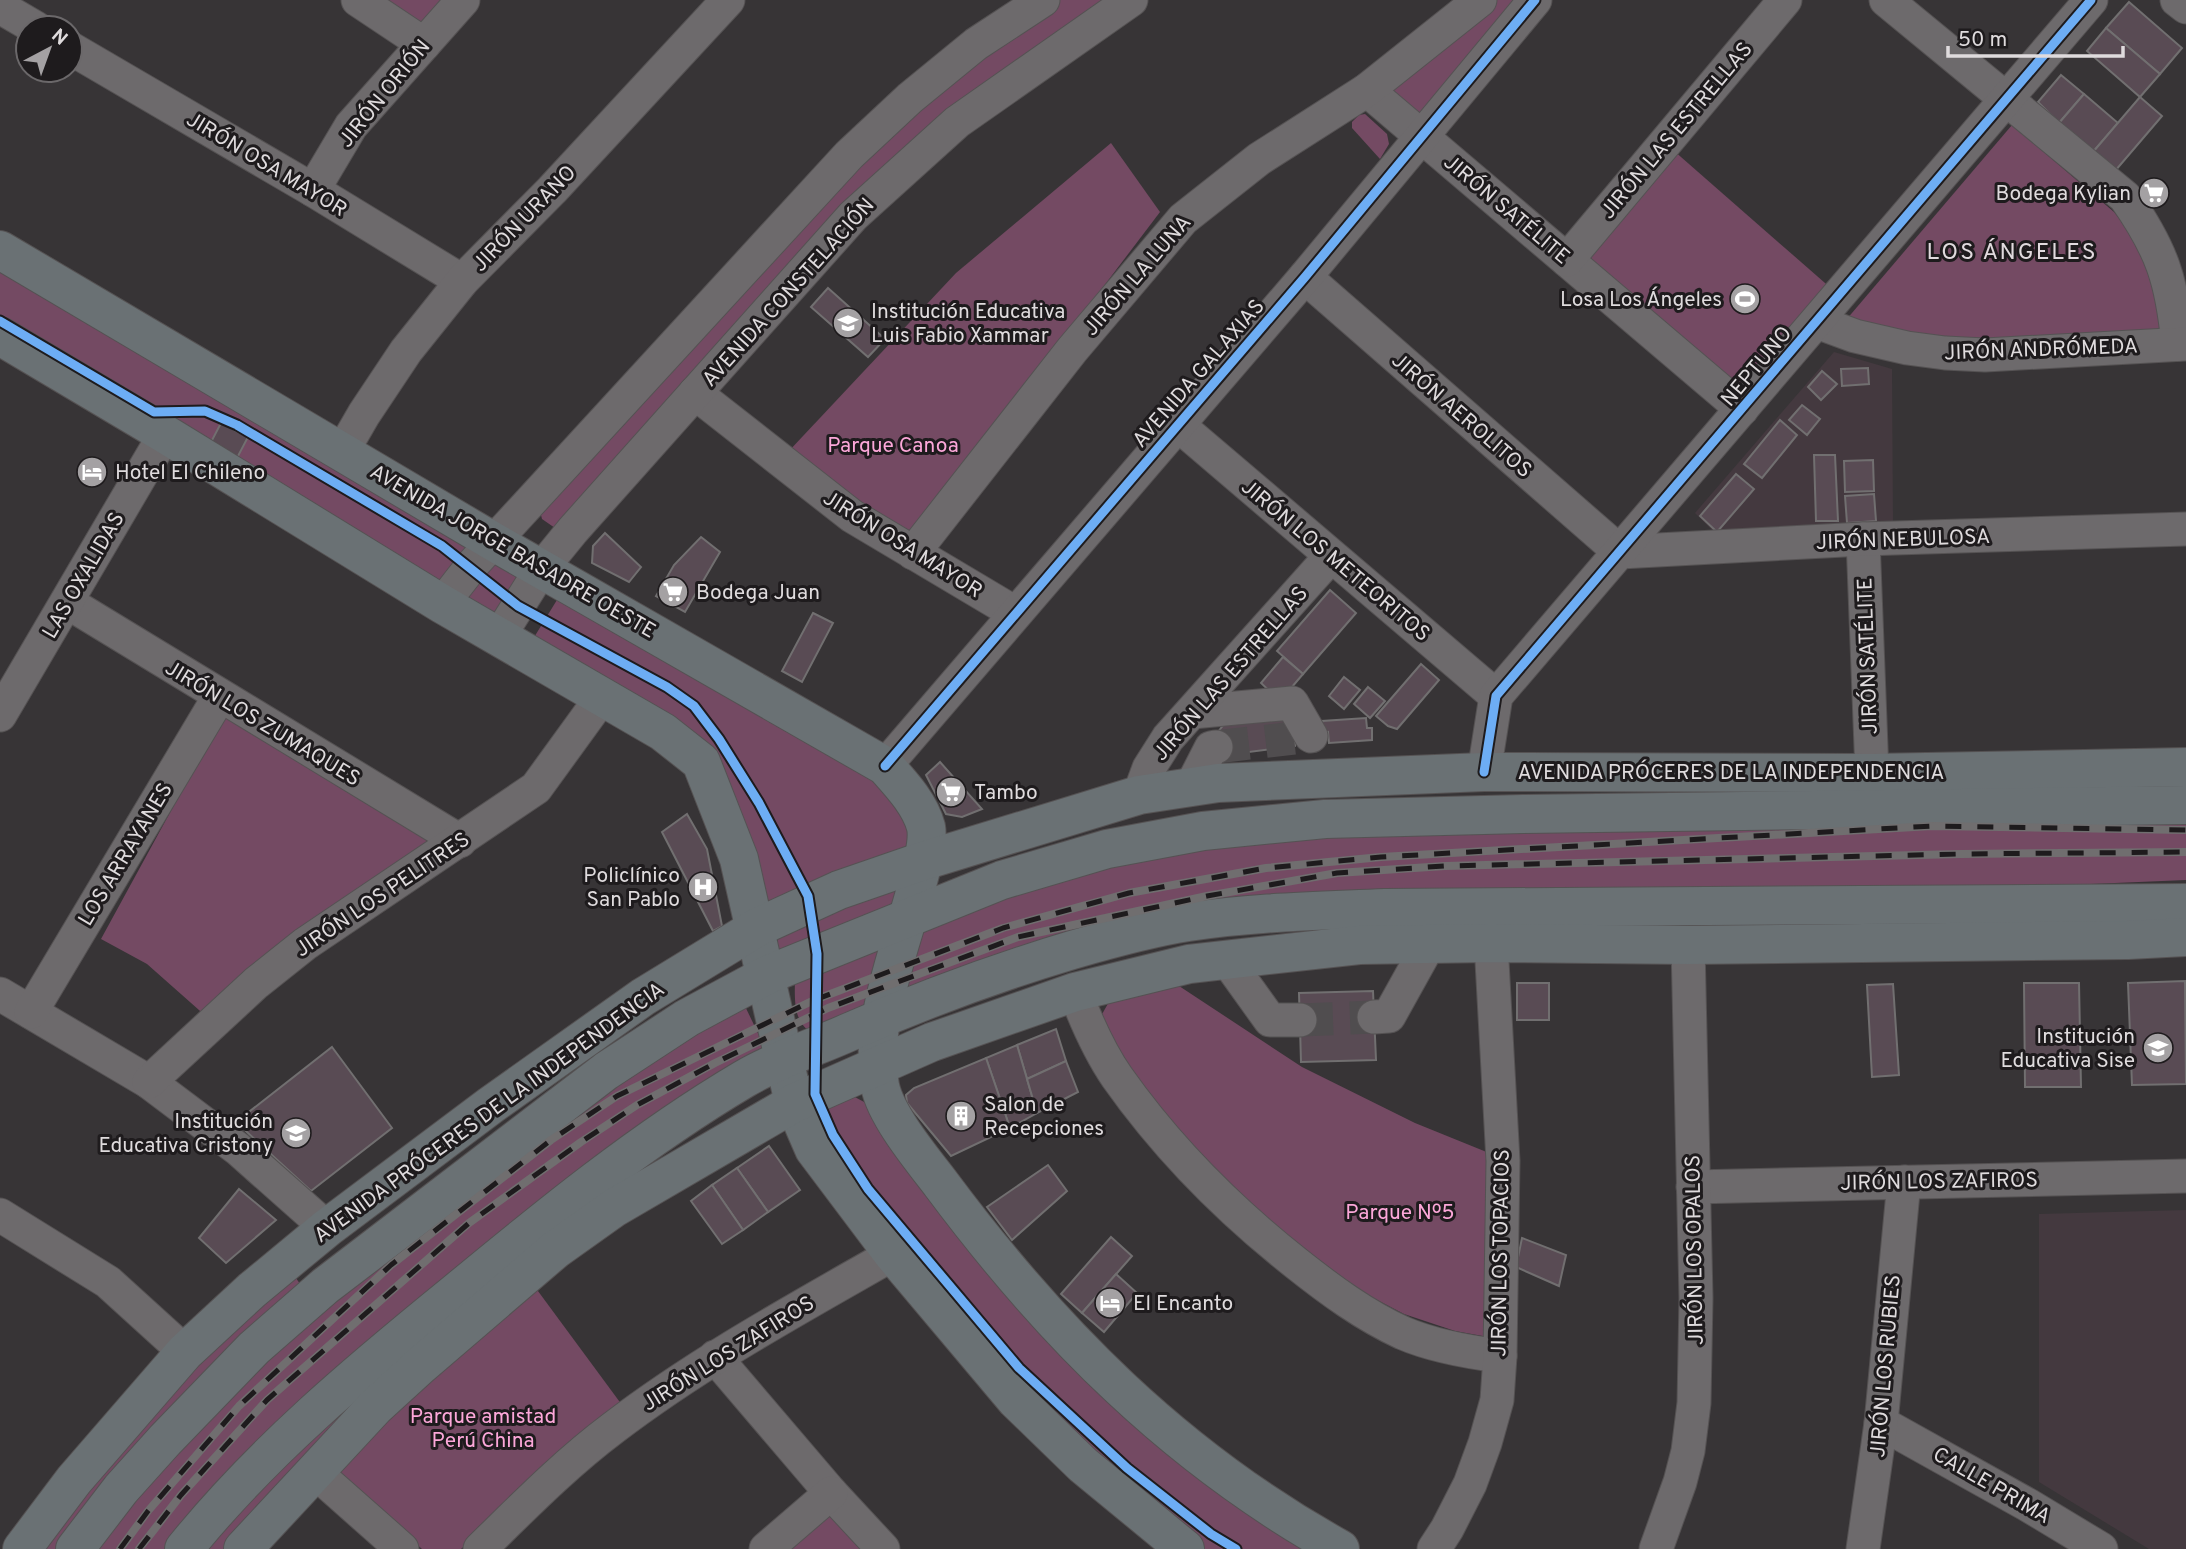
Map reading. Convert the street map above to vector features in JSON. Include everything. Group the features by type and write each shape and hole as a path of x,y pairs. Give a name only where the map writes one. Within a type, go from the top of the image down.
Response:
{"main road":[{"name":"AVENIDA JORGE BASADRE OESTE","path":"0,250 494,542 885,766 911,796 926,828 923,861 881,1018 877,1065 885,1102 909,1141 983,1241 1054,1324 1139,1407 1230,1480 1300,1527 1340,1549"},
{"path":"1,339 165,434 498,638 663,732 701,762 739,859 794,1103 814,1149 892,1254 1016,1400 1083,1465 1185,1549"},
{"name":"AVENIDA PRÓCERES DE LA INDEPENDENCIA","path":"22,1549 74,1480 185,1352 252,1290 327,1228 491,1105 643,997 756,928 839,890 923,861 1139,795 1218,783 1484,772 1872,773 2186,767"},
{"name":"AVENIDA PRÓCERES DE LA INDEPENDENCIA","path":"75,1549 121,1489 209,1391 254,1348 325,1286 606,1071 687,1018 767,975 1002,880 1107,849 1203,831 1325,819 2186,804"},
{"path":"184,1549 243,1483 310,1415 373,1360 572,1199 677,1122 749,1077 783,1060 881,1018 1015,967 1108,940 1187,922 1275,913 1385,908 2186,903"},
{"path":"243,1549 375,1407 411,1374 555,1250 651,1184 794,1103 877,1065 932,1042 1075,992 1189,964 1359,945 1688,945 2186,937"}],"street":[{"path":"358,0 424,44"},
{"name":"JIRÓN ORIÓN","path":"313,190 351,126 463,0"},
{"name":"JIRÓN URANO","path":"342,452 406,351 462,281 552,190 728,0"},
{"path":"442,604 474,562 849,155 910,98 976,44 1043,0"},
{"name":"AVENIDA CONSTELACIÓN","path":"498,638 542,568 573,530 853,216 967,115 1130,0"},
{"name":"JIRÓN LA LUNA","path":"913,553 1072,350 1183,219 1259,159 1367,90 1480,0"},
{"name":"AVENIDA GALAXIAS","path":"885,766 1305,277 1535,0"},
{"name":"JIRÓN LAS ESTRELLAS","path":"1567,260 1785,0"},
{"path":"1886,0 2125,197 2146,227 2165,268 2182,344"},
{"name":"NEPTUNO","path":"1496,696 2091,0"},
{"path":"2177,0 2186,7"},
{"name":"JIRÓN OSA MAYOR","path":"84,56 462,281"},
{"name":"JIRÓN SATÉLITE","path":"1367,90 1742,409"},
{"name":"JIRÓN AEROLITOS","path":"1305,277 1620,552"},
{"name":"JIRÓN ANDRÓMEDA","path":"1817,322 1855,336 1945,354 1985,355 2182,344"},
{"name":"JIRÓN OSA MAYOR","path":"695,393 852,516 1015,613"},
{"name":"JIRÓN LOS METEORITOS","path":"1177,424 1496,696"},
{"name":"LAS OXALIDAS","path":"0,715 165,434"},
{"name":"JIRÓN NEBULOSA","path":"1620,552 1863,539 2186,529"},
{"name":"JIRÓN SATÉLITE","path":"1863,539 1872,773"},
{"name":"JIRÓN LAS ESTRELLAS","path":"1139,795 1149,768 1168,738 1331,556"},
{"name":"JIRÓN LOS ZUMAQUES","path":"67,602 460,842"},
{"path":"1484,772 1496,696"},
{"name":"LOS ARRAYANES","path":"31,1012 219,697"},
{"name":"JIRÓN LOS PELITRES","path":"149,1082 256,983 305,944 354,909 460,842 536,788 602,697"},
{"path":"1192,712 1292,703 1302,737 1346,778"},
{"path":"1191,787 1211,748 1216,747"},
{"name":"JIRÓN LOS TOPACIOS","path":"1434,1549 1447,1530 1470,1484 1497,1401 1503,1161 1491,943"},
{"path":"1374,1017 1389,1016 1429,944"},
{"name":"JIRÓN LOS OPALOS","path":"1656,1549 1688,1451 1693,1403 1696,1298 1688,945"},
{"path":"1227,960 1270,1020 1300,1020"},
{"path":"1075,992 1091,1033 1116,1076 1152,1123 1201,1179 1245,1220 1324,1285 1367,1314 1404,1334 1437,1344 1500,1356"},
{"path":"0,994 149,1082 238,1149 327,1228"},
{"name":"JIRÓN LOS ZAFIROS","path":"1693,1187 2186,1176"},
{"name":"JIRÓN LOS RUBIES","path":"1863,1549 1881,1423 1904,1182"},
{"path":"5,1228 108,1282 185,1352"},
{"name":"JIRÓN LOS ZAFIROS","path":"480,1549 533,1496 611,1429 715,1357 892,1254"},
{"path":"715,1357 831,1493 883,1549"},
{"name":"CALLE PRIMA","path":"1881,1423 2028,1504 2101,1549"},
{"path":"315,1472 402,1549"},
{"path":"766,1549 831,1493"}],"shaded area":[{"path":"1834,352 1892,369 1893,525 1716,534 1695,513"},
{"path":"2186,1210 2186,1549 2149,1549 2039,1482 2039,1214"}],"green space":[{"path":"384,0 446,0 423,26"},
{"path":"1060,0 1116,0 1041,51 555,528 542,519 539,507 832,189 978,53"},
{"path":"1492,0 1518,0 1420,115 1407,116 1388,82"},
{"path":"1365,114 1387,134 1389,144 1380,159 1352,128 1352,122 1359,115"},
{"path":"2012,125 2114,212 2145,250 2168,330 1987,346 1846,320"},
{"name":"Parque Canoa","path":"1111,143 1160,212 912,539 788,452 956,273"},
{"path":"1673,150 1833,290 1744,402 1578,258"},
{"path":"0,261 473,540 447,586 0,324"},
{"path":"498,559 519,576 497,617 466,598"},
{"path":"560,595 867,761 915,828 905,852 768,901 721,783 533,639"},
{"path":"226,710 426,827 431,848 208,1018 147,964 101,939"},
{"path":"2186,818 2186,880 1999,888 1435,890 902,991 925,920 1137,856 1326,832"},
{"path":"894,888 899,899 894,908 778,957 778,932"},
{"path":"885,940 871,1004 809,1031 797,1013 795,975"},
{"name":"Parque Nº5","path":"1173,982 1302,1067 1415,1123 1489,1153 1488,1337 1455,1331 1404,1314 1362,1292 1260,1215 1216,1175 1130,1070 1101,1016 1110,1000"},
{"path":"744,1004 766,1050 168,1549 90,1549 263,1355 652,1052"},
{"path":"851,1095 866,1103 947,1211 1317,1549 1199,1549 1012,1383 819,1127 821,1114 829,1101"},
{"path":"294,1275 302,1287 60,1549 43,1549 126,1438 214,1345"},
{"name":"Parque amistad Perú China","path":"535,1287 622,1405 461,1549 422,1549 337,1475 382,1419"},
{"path":"395,1363 223,1549 208,1549 254,1493"},
{"path":"832,1513 866,1549 788,1549"}],"building":[{"path":"2129,2 2182,48 2160,74 2106,28"},
{"path":"2106,28 2160,74 2140,97 2087,51"},
{"path":"2061,75 2084,94 2059,123 2038,102"},
{"path":"2084,94 2118,123 2093,152 2059,123"},
{"path":"2140,97 2162,116 2115,171 2093,152"},
{"name":"Institución Educativa Luis Fabio Xammar","path":"828,288 885,339 868,357 811,307"},
{"path":"1868,368 1869,384 1842,386 1841,369"},
{"path":"1822,371 1837,384 1821,400 1808,387"},
{"path":"1802,405 1820,419 1807,435 1789,420"},
{"path":"1780,420 1797,435 1762,478 1744,464"},
{"path":"221,423 248,437 237,458 210,444"},
{"path":"1814,455 1835,455 1838,521 1816,521"},
{"path":"1873,460 1874,491 1845,492 1844,461"},
{"path":"1736,474 1754,489 1717,532 1700,516"},
{"path":"1874,494 1876,521 1847,523 1845,496"},
{"path":"605,533 641,567 629,582 592,563 593,546"},
{"path":"701,537 720,552 685,612 656,596 674,565"},
{"path":"1330,590 1356,613 1303,674 1277,651"},
{"path":"813,613 833,623 802,682 782,671"},
{"path":"1283,657 1303,674 1280,701 1261,683"},
{"path":"1421,664 1439,680 1397,729 1388,726 1376,716"},
{"path":"1344,677 1360,690 1344,709 1329,696"},
{"path":"1368,687 1385,701 1370,718 1354,704"},
{"path":"1292,707 1295,746 1218,756 1215,736 1234,711"},
{"path":"1366,718 1367,728 1372,728 1372,740 1329,743 1328,732 1323,733 1322,721"},
{"name":"Tambo","path":"940,762 982,809 962,817 946,814 926,775"},
{"name":"Policlínico San Pablo","path":"687,814 707,849 722,926 713,931 662,832"},
{"name":"Institución Educativa Sise","path":"2185,981 2186,1084 2132,1085 2128,983"},
{"path":"1517,983 1549,983 1549,1020 1517,1020"},
{"path":"2024,983 2079,983 2081,1087 2025,1087"},
{"path":"1893,984 1899,1075 1872,1077 1867,985"},
{"path":"1373,991 1376,1060 1301,1062 1299,993"},
{"path":"1056,1029 1066,1061 1027,1079 1017,1045"},
{"path":"1017,1045 1037,1113 1010,1128 986,1058"},
{"path":"332,1047 392,1128 311,1191 236,1122"},
{"name":"Salon de Recepciones","path":"986,1058 1010,1128 951,1156 907,1103 906,1095 914,1088"},
{"path":"1066,1061 1078,1092 1037,1113 1027,1079"},
{"path":"769,1146 800,1190 768,1212 737,1168"},
{"path":"1048,1165 1067,1191 1012,1240 987,1207"},
{"path":"737,1168 768,1212 743,1230 712,1185"},
{"path":"712,1185 743,1230 722,1244 691,1201"},
{"path":"239,1189 276,1220 226,1263 199,1238"},
{"path":"1111,1237 1132,1256 1082,1313 1061,1294"},
{"path":"1522,1238 1566,1255 1559,1286 1516,1267"},
{"name":"El Encanto","path":"1116,1274 1137,1293 1104,1332 1082,1313"}],"tunnel":[{"path":"1216,747 1294,738"},
{"path":"1300,1020 1374,1017"}],"railway":[{"path":"120,1549 148,1511 239,1406 391,1265 551,1140 617,1096 812,1001 1003,928 1129,893 1266,868 1381,857 1932,826 2186,830"},
{"path":"139,1549 181,1495 267,1400 469,1223 581,1142 637,1105 715,1063 828,1008 1018,937 1207,896 1337,873 1445,866 1961,854 2186,852"}],"cycle path":[{"path":"885,766 1305,277 1535,0"},
{"path":"1484,772 1496,696 2091,0"},
{"path":"0,321 154,412 205,411 237,425 442,546 518,606 667,687 694,706 719,739 759,803 808,896 817,954 815,1094 833,1135 868,1189 1019,1368 1127,1468 1211,1534 1236,1549"}],"place":[{"name":"Bodega Kylian","path":"2154,193"},
{"name":"Losa Los Ángeles","path":"1745,299"},
{"name":"Institución Educativa Luis Fabio Xammar","path":"848,323"},
{"name":"Hotel El Chileno","path":"92,472"},
{"name":"Bodega Juan","path":"673,592"},
{"name":"Tambo","path":"951,792"},
{"name":"Policlínico San Pablo","path":"703,887"},
{"name":"Institución Educativa Sise","path":"2158,1048"},
{"name":"Salon de Recepciones","path":"961,1116"},
{"name":"Institución Educativa Cristony","path":"296,1133"},
{"name":"El Encanto","path":"1110,1303"}],"district":[{"name":"LOS ÁNGELES","path":"2012,251"}]}
